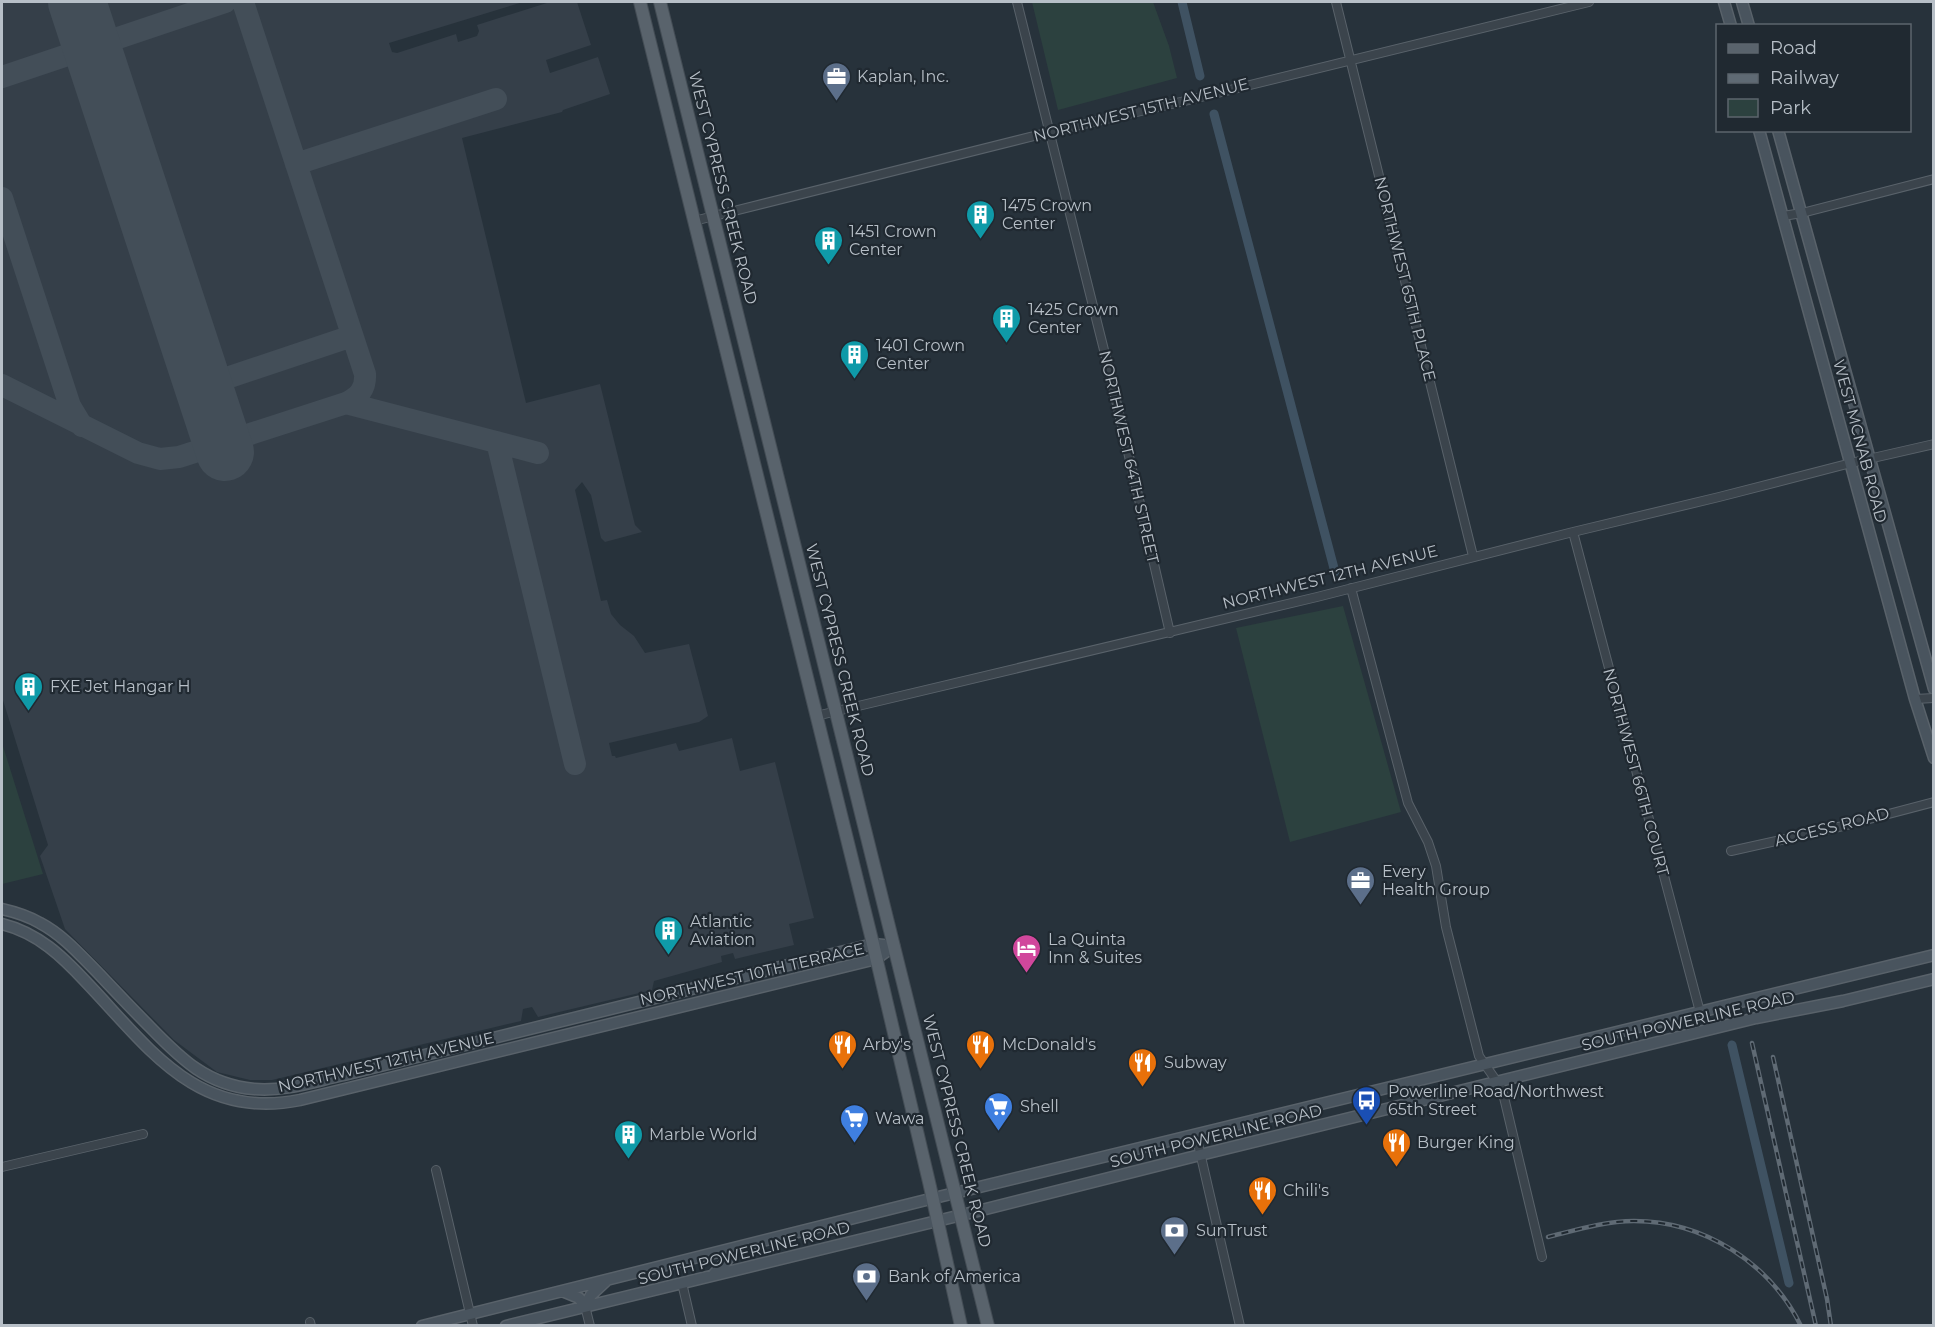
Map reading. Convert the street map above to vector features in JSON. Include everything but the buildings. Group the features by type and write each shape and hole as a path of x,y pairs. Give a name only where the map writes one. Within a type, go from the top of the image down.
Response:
{"main road":[{"path":"640,2 873,944 961,1326"},
{"name":"WEST CYPRESS CREEK ROAD","path":"660,2 988,1326"},
{"path":"1724,2 1730,24"},
{"path":"1742,2 1748,24"},
{"name":"WEST MCNAB ROAD","path":"1761,132 1915,699 1934,759"},
{"name":"WEST MCNAB ROAD","path":"1779,132 1934,689"},
{"path":"731,373 747,381 758,398"},
{"name":"NORTHWEST 12TH AVENUE","path":"2,909 24,916 55,932 178,1056 201,1072 240,1087 269,1089 344,1075 589,1014"},
{"name":"NORTHWEST 12TH AVENUE","path":"2,924 19,929 59,954 180,1077 222,1097 253,1103 284,1103 624,1020"},
{"name":"NORTHWEST 10TH TERRACE","path":"589,1014 873,944 894,946"},
{"name":"NORTHWEST 10TH TERRACE","path":"624,1020 876,959 894,946"},
{"name":"SOUTH POWERLINE ROAD","path":"422,1326 933,1198 1934,955"},
{"name":"SOUTH POWERLINE ROAD","path":"506,1326 1756,1017 1844,1002 1934,979"},
{"path":"103,999 114,990"},
{"path":"666,995 670,1009"},
{"path":"344,1075 348,1088"},
{"path":"711,1276 736,1248"},
{"path":"562,1291 579,1298 585,1306 602,1281"}],"street":[{"name":"NORTHWEST 64TH STREET","path":"1017,2 1109,370 1170,633"},
{"name":"NORTHWEST 65TH PLACE","path":"1336,2 1473,556"},
{"name":"NORTHWEST 15TH AVENUE","path":"694,221 1050,132 1589,2"},
{"path":"1783,216 1934,179"},
{"name":"NORTHWEST 12TH AVENUE","path":"816,716 1170,633 1473,556 1934,444"},
{"name":"NORTHWEST 66TH COURT","path":"1573,532 1700,1012"},
{"path":"1351,588 1408,803 1428,842 1436,866 1446,927 1479,1056 1502,1089 1542,1257"},
{"path":"1915,699 1934,698"},
{"name":"ACCESS ROAD","path":"1731,851 1843,826 1934,802"},
{"path":"2,1167 143,1134"},
{"path":"1196,1136 1240,1326"},
{"path":"436,1170 473,1326"},
{"path":"682,1283 692,1326"},
{"path":"585,1306 590,1326"}],"shaded area":[{"path":"2,2 523,2 389,43 392,52 397,53 456,34 458,42 477,36 479,31 477,25 550,2 577,2 591,45 546,60 550,73 598,57 610,94 562,112 462,138 526,403 600,384 635,525 642,532 605,542 601,538 591,495 582,482 575,490 601,601 607,600 611,614 634,636 645,653 689,644 708,716 699,722 609,743 612,756 616,758 676,743 679,751 732,738 740,771 775,762 814,918 789,924 794,945 735,959 733,953 721,956 722,962 654,981 652,990 538,1017 532,1007 523,1009 521,1021 272,1080 250,1080 217,1072 174,1040 65,929 40,856 48,845 2,697"}],"green space":[{"path":"1032,2 1153,2 1169,46 1177,78 1058,110"},
{"path":"1343,606 1401,812 1290,842 1236,628"},
{"path":"2,743 43,874 2,884"}],"waterway":[{"path":"1182,2 1200,76"},
{"path":"1214,114 1335,572"},
{"path":"1732,1045 1789,1283"}],"taxiway":[{"path":"2,77 225,2"},
{"path":"2,385 138,453 160,459 179,457 346,403 361,392 365,374 243,2"},
{"path":"296,164 496,99"},
{"path":"2,198 70,406 82,426"},
{"path":"203,386 352,336"},
{"path":"346,403 538,453"},
{"path":"497,442 575,764"}],"runway":[{"path":"77,2 225,452"}],"railway":[{"path":"1752,1043 1816,1326"},
{"path":"1773,1057 1831,1326"},
{"path":"1548,1237 1623,1221 1660,1223 1685,1229 1732,1250 1753,1265 1788,1303 1801,1326"}],"place":[{"name":"Kaplan, Inc.","path":"836,102"},
{"name":"1475 Crown Center","path":"981,240"},
{"name":"1451 Crown Center","path":"828,266"},
{"name":"1425 Crown Center","path":"1007,344"},
{"name":"1401 Crown Center","path":"855,380"},
{"name":"FXE Jet Hangar H","path":"29,712"},
{"name":"Every Health Group","path":"1361,906"},
{"name":"Atlantic Aviation","path":"669,956"},
{"name":"La Quinta Inn & Suites","path":"1027,974"},
{"name":"Arby's","path":"842,1070"},
{"name":"McDonald's","path":"981,1070"},
{"name":"Subway","path":"1143,1088"},
{"name":"Powerline Road/Northwest 65th Street","path":"1367,1126"},
{"name":"Shell","path":"999,1132"},
{"name":"Wawa","path":"854,1144"},
{"name":"Marble World","path":"628,1160"},
{"name":"Burger King","path":"1396,1168"},
{"name":"Chili's","path":"1262,1216"},
{"name":"SunTrust","path":"1175,1256"},
{"name":"Bank of America","path":"867,1302"}]}
